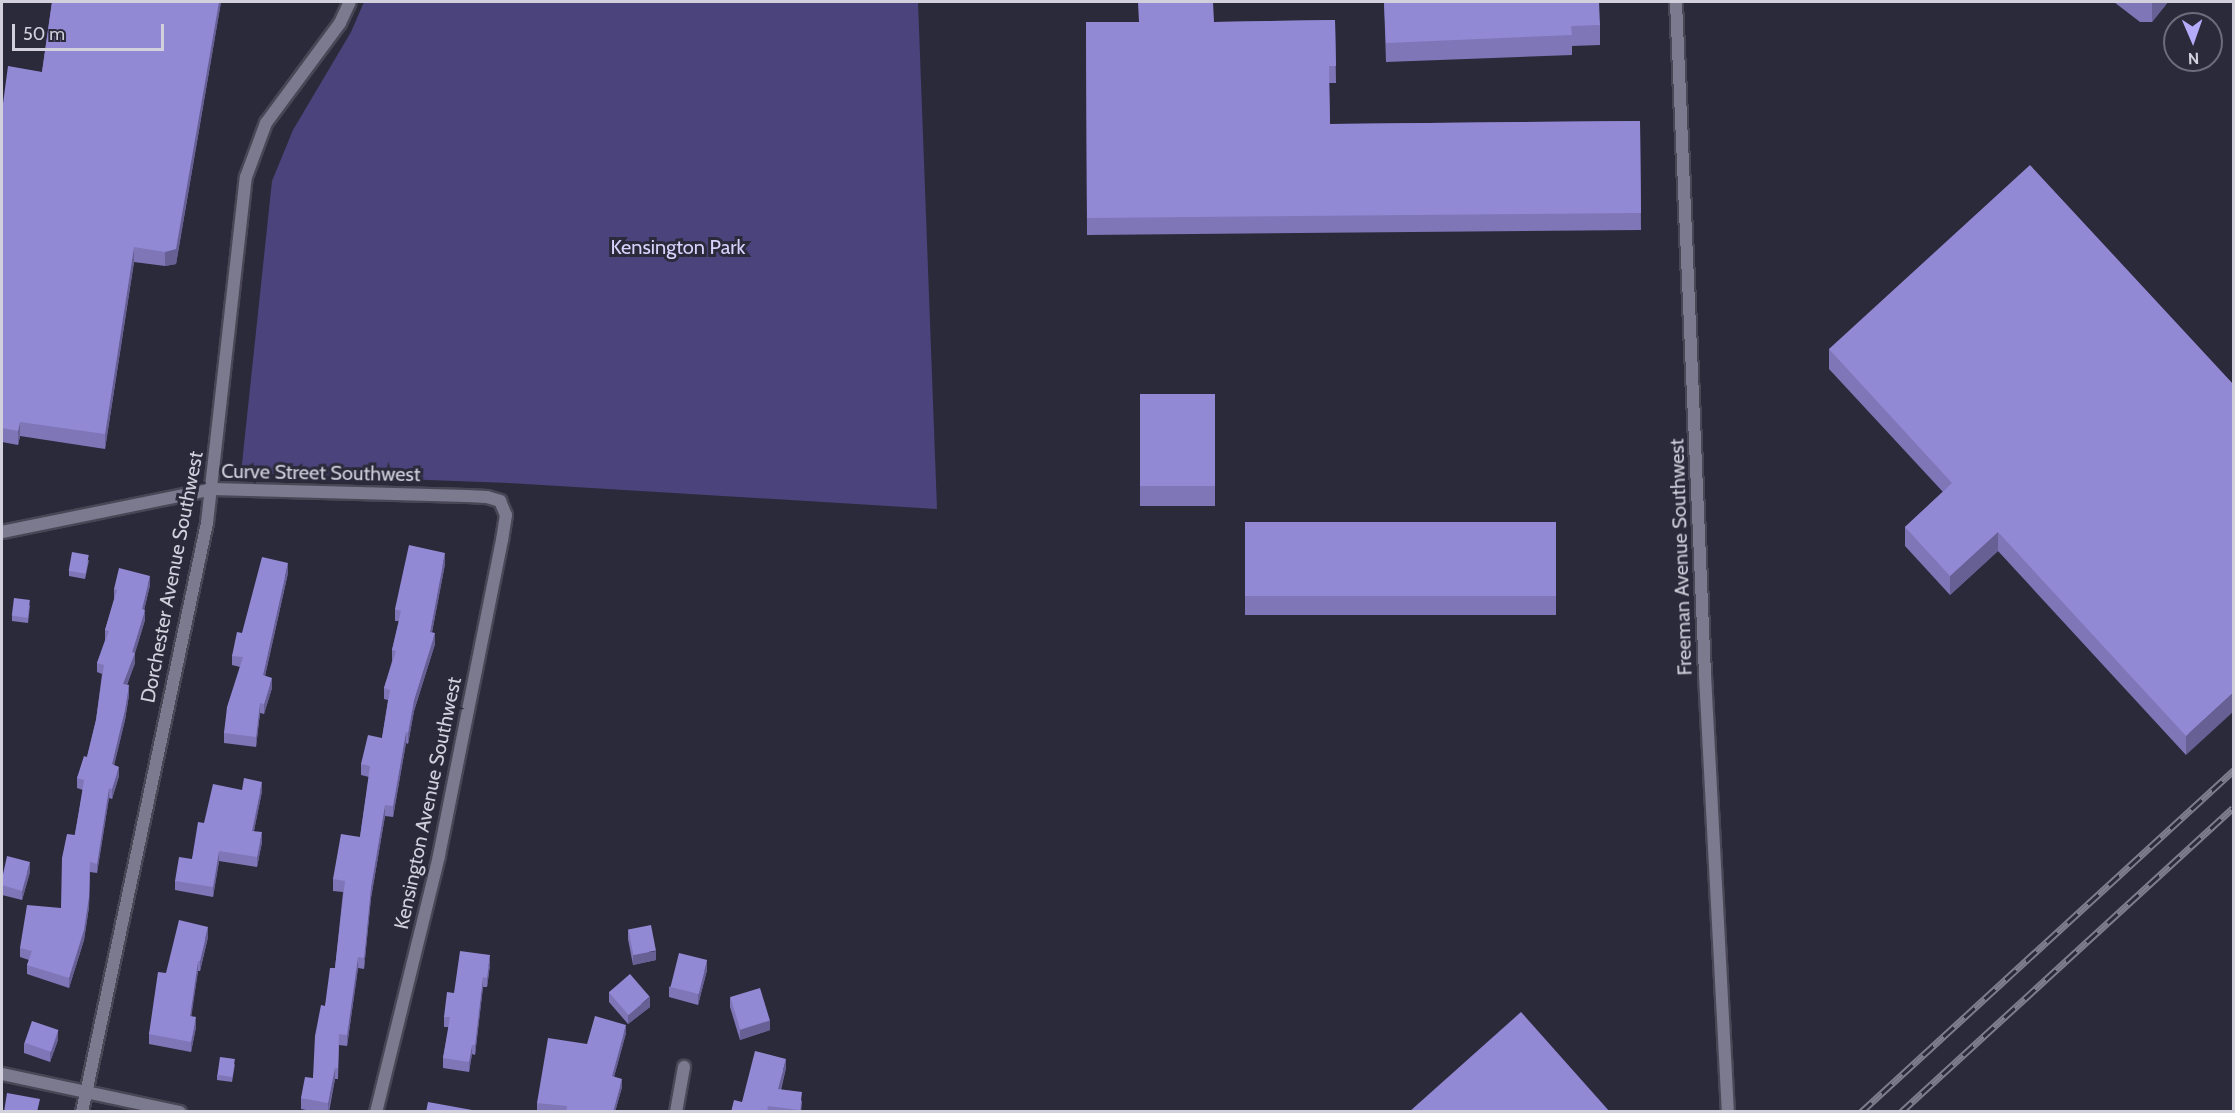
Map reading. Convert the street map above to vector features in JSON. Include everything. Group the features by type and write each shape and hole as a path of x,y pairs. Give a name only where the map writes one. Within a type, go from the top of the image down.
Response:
{"street":[{"name":"Dorchester Avenue Southwest","path":"81,1112 213,489 246,177 266,123 340,24 350,2"},
{"name":"Freeman Avenue Southwest","path":"1676,2 1690,266 1706,699 1728,1112"},
{"name":"Curve Street Southwest","path":"2,532 213,489 467,496 487,497 500,501"},
{"name":"Kensington Avenue Southwest","path":"376,1112 439,856 502,540 506,515 500,501"},
{"path":"676,1112 684,1067"},
{"path":"2,1074 180,1112"}],"green space":[{"name":"Kensington Park","path":"364,2 918,2 937,509 509,483 241,473 272,181 293,130 351,32"}],"building":[{"path":"52,2 219,2 176,249 165,252 134,247 105,434 20,422 18,431 2,428 2,111 8,66 42,72"},
{"path":"1138,2 1213,2 1214,22 1335,20 1336,66 1329,66 1330,124 1640,121 1641,213 1087,218 1086,22 1139,22"},
{"path":"1384,2 1599,2 1600,25 1571,26 1572,35 1386,43"},
{"path":"2030,165 2234,385 2234,692 2186,736 1998,532 1950,576 1905,527 1952,483 1829,349"},
{"path":"1140,394 1215,394 1215,486 1140,486"},
{"path":"1245,522 1556,522 1556,596 1245,596"},
{"path":"409,545 445,553 430,632 435,633 414,700 408,733 406,732 393,806 385,805 371,887 364,958 358,957 347,1035 339,1034 338,1068 335,1068 328,1103 301,1098 305,1077 313,1078 315,1036 321,1005 325,1006 330,968 335,968 345,881 333,879 341,834 360,837 370,766 361,764 368,735 382,738 390,690 384,688 396,651 392,650 401,611 395,609"},
{"path":"72,552 89,555 85,574 69,571"},
{"path":"262,557 288,563 263,675 272,678 264,704 260,703 256,737 224,733 227,707 243,657 232,656 237,632 242,633"},
{"path":"119,568 150,576 142,609 145,610 132,652 135,653 123,684 129,685 112,764 119,767 112,789 109,788 97,864 90,862 89,897 84,930 69,978 27,965 32,951 20,948 27,905 61,908 62,858 67,834 75,835 84,780 77,778 84,756 87,757 96,720 104,665 97,663 109,631 105,630 117,590 114,589"},
{"path":"14,598 30,600 28,618 12,616"},
{"path":"244,778 262,782 252,831 262,832 257,857 219,851 213,887 175,881 179,857 192,859 198,822 204,823 213,784 242,790"},
{"path":"7,856 30,862 22,891 2,885"},
{"path":"179,920 208,927 200,961 198,961 190,1016 196,1017 191,1042 149,1034 158,972 166,973"},
{"path":"651,925 656,951 633,955 628,929"},
{"path":"460,951 490,955 487,978 483,977 475,1045 472,1045 469,1062 443,1058 450,1017 444,1017 447,992 454,993"},
{"path":"679,953 707,960 699,994 671,987"},
{"path":"630,974 650,997 629,1015 609,992"},
{"path":"760,988 770,1021 740,1030 730,997"},
{"path":"1521,1012 1610,1112 1409,1112"},
{"path":"595,1016 626,1025 612,1076 622,1079 613,1112 566,1112 567,1106 537,1103 548,1038 587,1044"},
{"path":"32,1021 58,1030 51,1052 25,1043"},
{"path":"755,1051 786,1059 778,1089 802,1092 800,1110 768,1106 767,1112 731,1112 734,1100 742,1102"},
{"path":"220,1057 235,1059 232,1077 217,1075"},
{"path":"7,1093 40,1099 37,1112 4,1112"},
{"path":"428,1102 472,1110 471,1112 426,1112"}],"railway":[{"path":"1861,1112 2234,770"},
{"path":"1901,1112 2233,808"}]}
